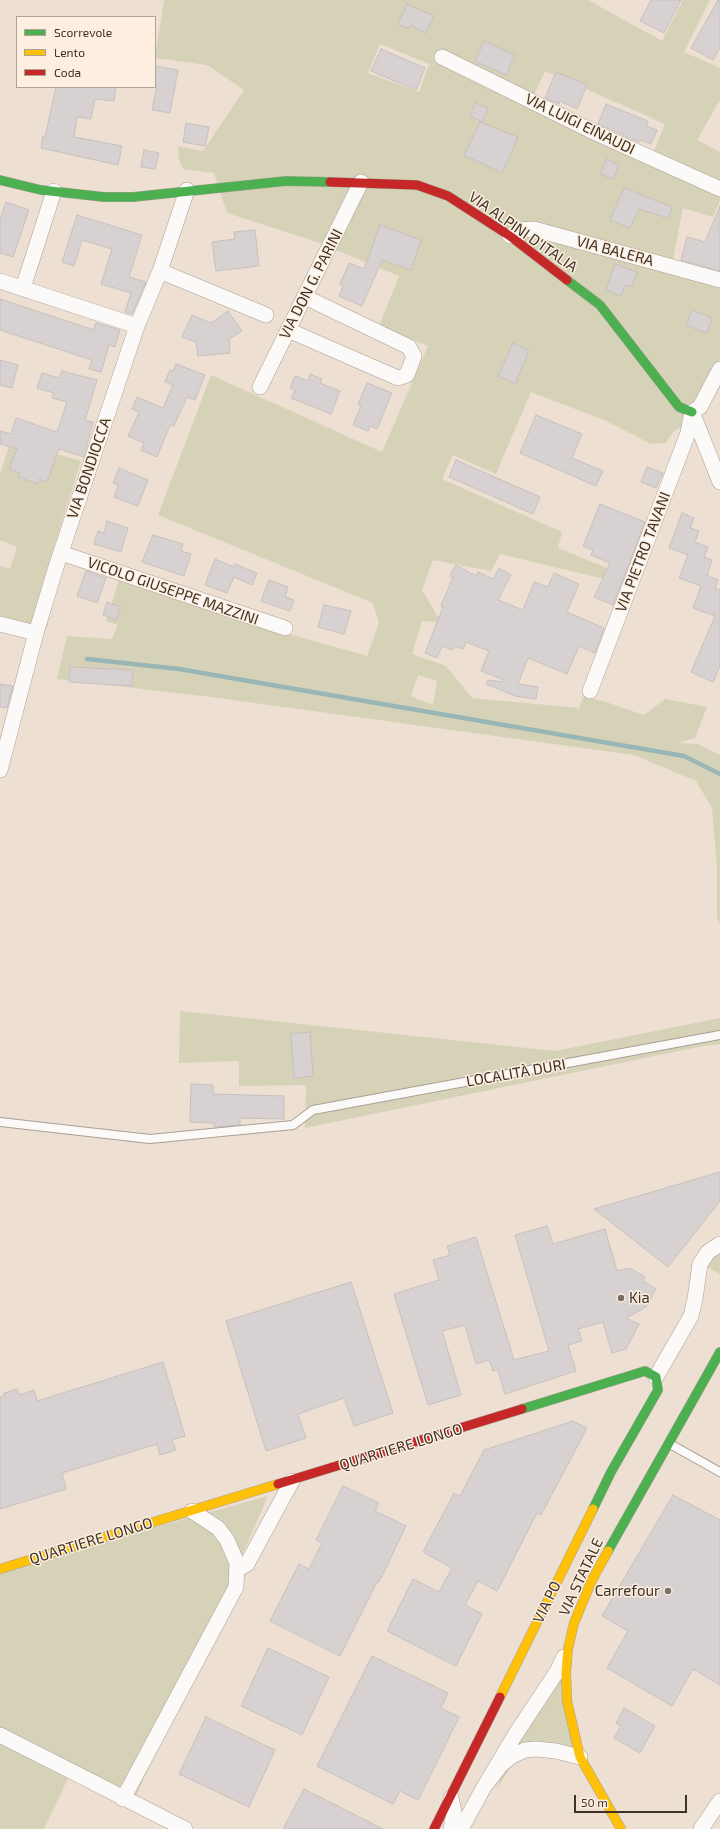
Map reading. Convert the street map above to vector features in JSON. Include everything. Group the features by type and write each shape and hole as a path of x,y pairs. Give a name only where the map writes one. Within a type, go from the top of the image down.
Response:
{"street":[{"name":"VIA LUIGI EINAUDI","path":"442,56 598,134 720,189"},
{"name":"VIA ALPINI D'ITALIA","path":"0,180 54,191 104,197 133,197 187,190 286,181 362,182 417,185 448,196 510,236 600,305 679,407 692,412"},
{"name":"VIA DON G. PARINI","path":"260,386 362,182"},
{"name":"VIA BONDIOCCA","path":"0,770 36,633 61,553 137,326 160,271 187,190"},
{"path":"22,288 54,191"},
{"name":"VIA BALERA","path":"510,236 520,230 527,228 534,229 720,280"},
{"path":"160,271 266,315"},
{"path":"0,281 137,326"},
{"path":"288,330 398,378 407,375 414,356 409,347 304,297"},
{"path":"720,369 700,407 692,412 720,482"},
{"name":"VIA PIETRO TAVANI","path":"590,691 688,433 692,412"},
{"name":"VICOLO GIUSEPPE MAZZINI","path":"61,553 285,628"},
{"path":"0,624 36,633"},
{"path":"656,1376 691,1316 700,1264 708,1252 720,1244"},
{"name":"VIA STATALE","path":"621,1829 602,1799 580,1757 572,1728 567,1701 566,1672 568,1650 574,1623 592,1580 720,1352"},
{"name":"QUARTIERE LONGO","path":"0,1569 292,1481 635,1374 646,1371 656,1376"},
{"name":"VIA PO","path":"434,1829 451,1798 611,1472 658,1390 656,1376"},
{"path":"238,1569 247,1564 292,1481"},
{"path":"123,1799 236,1587 238,1569 235,1554 227,1540 218,1528 192,1511"},
{"path":"462,1829 514,1734 558,1670 568,1650"},
{"path":"0,1735 123,1799 185,1829"},
{"path":"484,1787 502,1765 512,1756 525,1750 536,1749 556,1751 580,1757"},
{"path":"451,1798 454,1812 451,1829"},
{"path":"701,1829 720,1801"}],"lane":[{"name":"LOCALITÀ DURI","path":"0,1122 150,1139 293,1125 313,1110 720,1035"},
{"path":"668,1443 720,1472"}],"shaded area":[{"path":"164,0 588,0 662,41 683,0 710,0 684,52 720,68 720,100 697,140 720,152 720,201 713,217 683,208 672,265 720,278 720,368 693,420 673,432 666,443 651,444 604,420 531,392 496,474 453,455 442,479 562,532 558,548 619,573 617,582 500,554 491,571 433,560 422,590 438,617 449,623 422,621 412,654 446,666 472,698 579,708 583,697 603,701 644,715 665,699 707,707 695,738 678,743 697,744 720,755 720,924 717,918 717,867 712,808 696,781 634,755 211,697 57,679 67,636 112,639 118,625 106,621 120,577 272,629 367,656 379,623 373,603 158,515 211,375 382,452 428,346 379,326 399,276 317,242 227,213 214,173 183,169 179,160 178,146 203,151 244,90 207,65 156,58","holes":["380,44 429,64 419,92 368,73","545,71 665,124 651,158 531,101","418,675 437,681 433,705 411,696"]},
{"path":"11,441 81,461 51,556 48,626 20,629 0,622 0,566 10,569 17,547 0,540 0,474"},
{"path":"180,1011 555,1051 720,1018 720,1044 703,1046 305,1128 306,1085 239,1086 239,1061 179,1063"},
{"path":"720,1240 720,1274 701,1263"},
{"path":"268,1496 134,1801 72,1770 44,1829 0,1829 0,1570"},
{"path":"567,1651 576,1752 525,1745 496,1790 528,1707"}],"building":[{"path":"651,0 681,0 664,33 640,21"},
{"path":"718,0 720,0 720,48 713,60 691,48"},
{"path":"407,4 434,16 426,33 410,25 409,29 398,24"},
{"path":"484,41 515,55 506,75 475,61"},
{"path":"381,49 425,68 416,90 371,71"},
{"path":"156,66 178,70 170,113 152,110 156,90"},
{"path":"556,72 587,85 577,109 560,101 559,104 545,98"},
{"path":"56,88 116,88 114,101 95,99 91,119 77,117 74,137 122,146 118,165 41,148 43,136 45,137"},
{"path":"475,103 488,109 482,122 470,116"},
{"path":"606,104 648,121 646,126 657,130 651,144 640,140 639,142 598,124"},
{"path":"480,122 518,137 502,173 464,155"},
{"path":"186,123 209,127 205,146 183,142"},
{"path":"144,150 159,153 155,169 141,167"},
{"path":"607,159 619,165 613,179 600,174"},
{"path":"624,188 672,207 668,218 639,209 630,228 610,220"},
{"path":"6,202 29,210 13,257 0,253 0,219"},
{"path":"720,206 720,271 681,260 687,237 705,242"},
{"path":"77,215 142,235 129,277 146,282 132,314 125,312 131,293 101,284 112,249 82,240 74,266 62,262"},
{"path":"380,225 421,240 411,270 382,260 362,306 339,296 343,286 340,284 349,263 364,269"},
{"path":"255,230 259,266 216,271 212,242 235,239 234,232"},
{"path":"615,264 637,272 632,287 625,285 621,296 606,290"},
{"path":"0,299 94,330 96,323 120,330 115,347 109,345 101,372 89,369 92,360 0,330"},
{"path":"692,310 712,318 707,333 686,325"},
{"path":"228,311 242,331 229,339 230,353 198,356 196,342 182,337 192,315 211,323"},
{"path":"513,343 529,351 515,384 498,376"},
{"path":"0,360 18,365 12,388 0,385"},
{"path":"176,364 205,375 195,400 187,397 174,426 170,425 157,457 141,450 144,443 128,436 139,412 132,409 137,397 163,408 173,385 165,382 170,370 173,371"},
{"path":"62,371 97,380 85,420 93,422 84,457 59,449 47,482 39,479 38,484 18,477 20,473 9,469 17,449 0,444 0,431 11,434 16,418 57,432 67,402 52,398 54,393 37,388 42,373 59,378"},
{"path":"310,374 322,379 320,383 340,391 331,414 291,398 295,390 290,388 295,376 308,381"},
{"path":"367,383 392,393 377,429 370,426 368,431 353,425 361,406 358,404"},
{"path":"536,415 582,434 572,458 603,471 596,486 520,453"},
{"path":"456,460 540,497 533,514 449,477"},
{"path":"647,467 663,473 656,488 641,482"},
{"path":"119,468 148,480 138,506 114,497 118,485 113,483"},
{"path":"600,504 645,522 613,605 594,597 610,563 591,555 593,550 583,546"},
{"path":"682,513 694,518 690,528 699,531 695,542 708,547 704,557 712,560 707,575 718,580 715,588 720,590 720,666 713,682 691,672 715,616 693,608 701,586 679,578 688,555 669,548"},
{"path":"107,521 128,528 121,552 94,544 98,531 104,533"},
{"path":"153,535 183,544 181,551 191,554 184,576 142,562"},
{"path":"215,559 234,567 235,564 257,573 252,585 234,577 227,593 205,585"},
{"path":"456,565 476,576 478,572 493,579 499,568 511,575 498,600 523,610 534,582 548,587 554,573 579,584 567,612 604,628 595,653 579,646 567,674 528,658 518,684 538,687 536,699 515,696 486,684 488,680 503,682 504,680 481,671 489,651 466,642 463,649 455,646 453,650 442,646 437,658 425,653 443,607 441,606 453,577 450,576"},
{"path":"86,571 106,578 97,603 77,596"},
{"path":"269,580 288,587 285,597 294,600 290,611 261,601"},
{"path":"107,602 121,607 116,620 103,615"},
{"path":"324,605 351,611 344,634 318,627"},
{"path":"70,667 133,670 132,686 69,682"},
{"path":"0,684 13,686 7,708 0,707"},
{"path":"310,1032 313,1076 294,1078 291,1034"},
{"path":"191,1084 213,1085 213,1094 284,1096 284,1119 240,1118 240,1125 214,1127 214,1123 190,1122"},
{"path":"720,1172 720,1201 668,1267 594,1209"},
{"path":"547,1226 553,1244 605,1229 617,1271 630,1268 645,1277 643,1281 656,1289 646,1307 626,1318 639,1324 626,1349 612,1353 603,1322 578,1329 582,1341 568,1345 576,1371 505,1394 498,1370 493,1371 489,1360 476,1364 465,1325 442,1331 461,1395 428,1405 394,1294 439,1280 433,1260 450,1255 447,1246 476,1237 514,1360 549,1351 515,1235"},
{"path":"351,1282 393,1413 354,1426 344,1398 298,1414 306,1438 266,1451 226,1321"},
{"path":"163,1362 185,1436 172,1440 176,1450 160,1455 157,1444 62,1473 66,1489 0,1509 0,1397 4,1396 4,1393 17,1389 19,1395 34,1390 37,1401"},
{"path":"573,1421 587,1428 541,1515 537,1513 497,1591 478,1581 465,1605 482,1614 456,1666 387,1631 413,1579 439,1592 452,1568 423,1552 454,1493 460,1496 484,1450"},
{"path":"343,1486 379,1503 375,1511 406,1526 379,1582 377,1582 340,1656 270,1621 299,1564 309,1569 322,1543 316,1540"},
{"name":"Carrefour","path":"673,1495 720,1520 720,1685 693,1669 672,1706 607,1668 628,1631 602,1616"},
{"path":"268,1648 329,1677 302,1735 241,1706"},
{"path":"372,1656 448,1693 441,1708 459,1717 418,1800 400,1791 393,1804 317,1766"},
{"path":"624,1708 655,1726 640,1753 614,1738 621,1726 616,1723"},
{"path":"206,1717 275,1750 249,1807 179,1774"},
{"path":"304,1789 383,1829 283,1829"}],"waterway":[{"path":"87,659 179,669 684,756 720,774"}],"traffic: fast":[{"path":"0,180 41,190 104,197 133,197 286,181 330,182"},
{"path":"567,280 600,305 679,407 692,412"},
{"path":"608,1551 720,1352"},
{"path":"522,1409 645,1371 656,1377 658,1390 611,1472 593,1509"}],"traffic: slow":[{"path":"0,1569 278,1484"},
{"path":"500,1697 593,1509"},
{"path":"608,1551 592,1580 574,1623 568,1649 566,1672 567,1701 580,1757 621,1829"}],"traffic: jam":[{"path":"330,182 417,185 448,196 510,236 567,280"},
{"path":"278,1484 522,1409"},
{"path":"434,1829 500,1697"}],"place":[{"name":"Kia","path":"621,1298"},
{"name":"Carrefour","path":"668,1591"}]}
